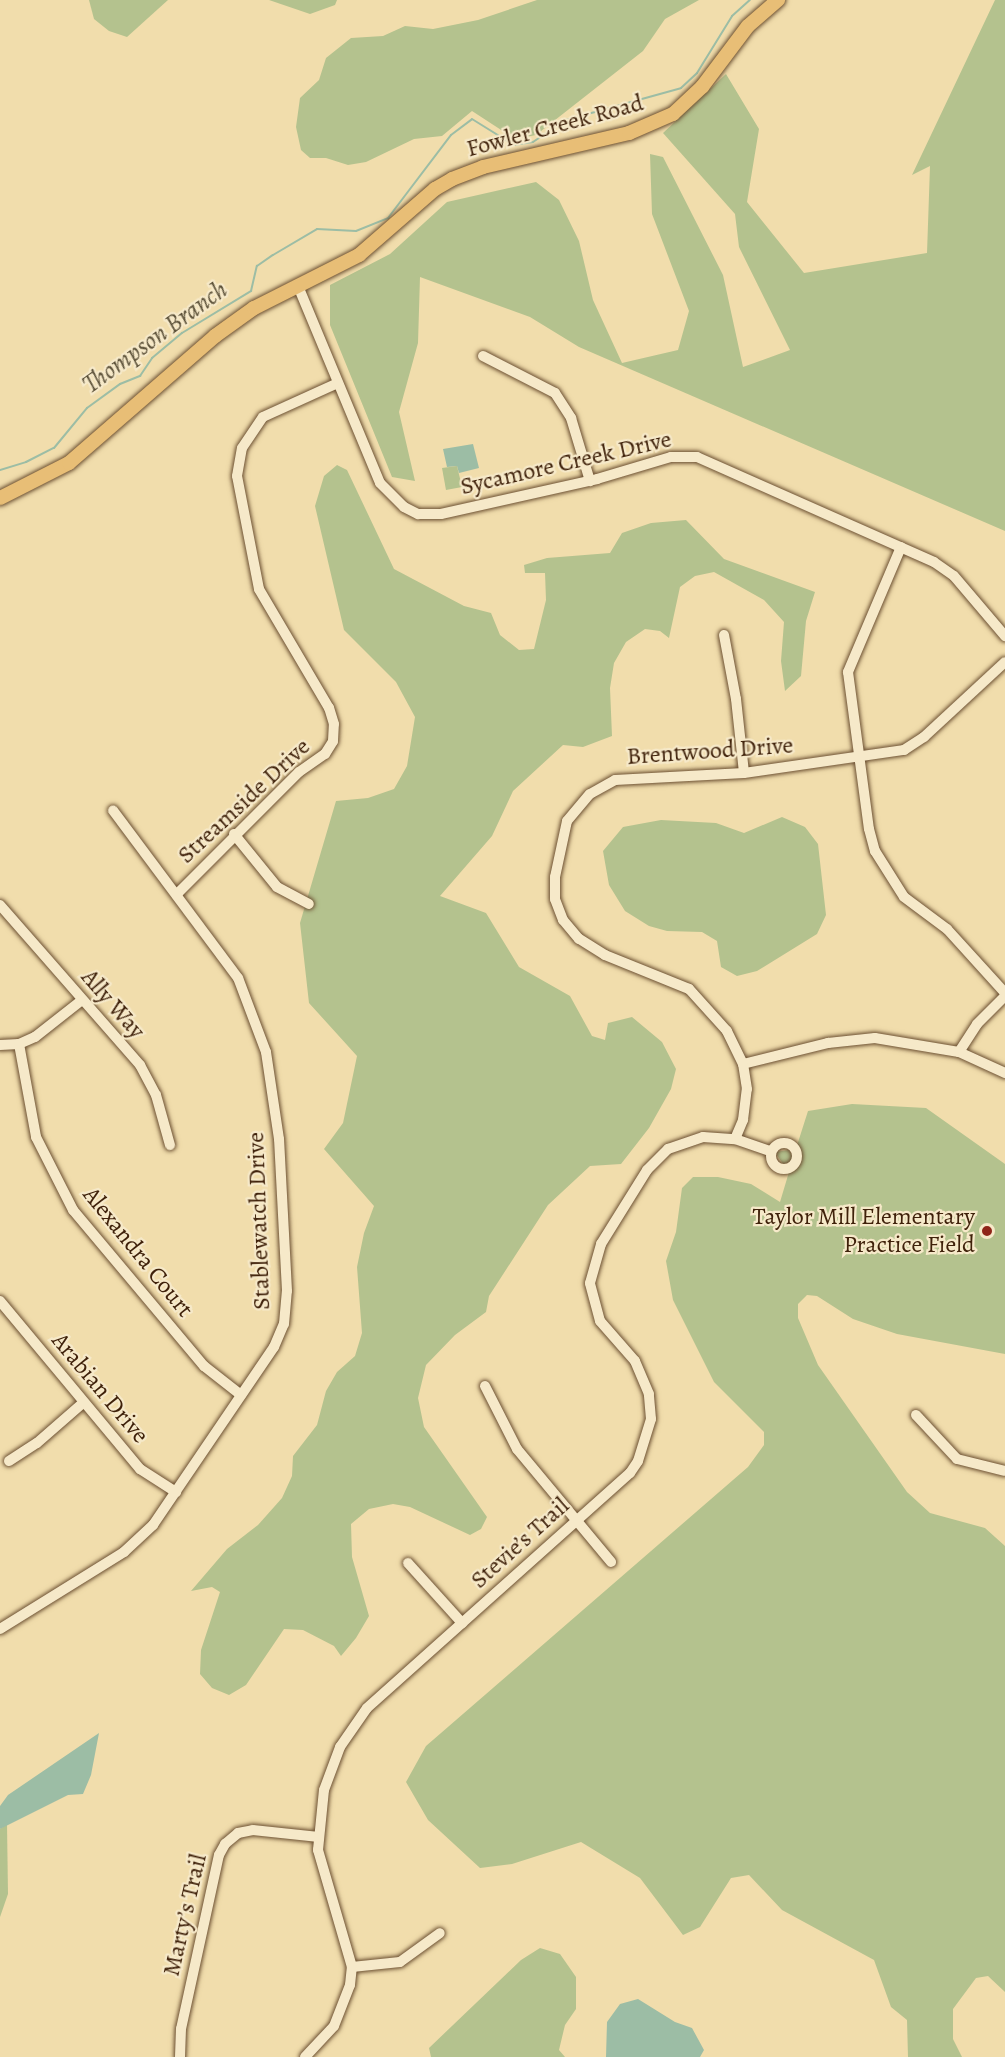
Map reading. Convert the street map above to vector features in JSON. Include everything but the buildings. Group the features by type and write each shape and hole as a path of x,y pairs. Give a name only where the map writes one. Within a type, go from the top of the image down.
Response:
{"main road":[{"name":"Fowler Creek Road","path":"0,498 69,463 215,336 255,308 359,255 435,189 467,172 629,133 673,114 702,87 748,26 778,0"}],"street":[{"name":"Sycamore Creek Drive","path":"298,286 380,483 393,500 418,514 441,514 590,481 671,457 697,457 934,561 954,576 1005,636"},
{"path":"483,356 555,393 571,418 590,481"},
{"name":"Streamside Drive","path":"178,893 234,834 299,772 325,754 334,730 329,708 259,589 237,482 240,455 251,430 268,414 338,382"},
{"path":"901,547 848,672 869,829 891,881 914,907 947,928 1005,994 976,1024 959,1052"},
{"path":"724,635 736,699 744,773"},
{"name":"Brentwood Drive","path":"735,1139 745,1106 743,1064 727,1031 689,989 605,955 579,939 563,920 555,899 555,877 567,821 590,794 615,780 744,773 860,758 913,746 1005,662"},
{"name":"Stablewatch Drive","path":"0,1629 124,1552 153,1525 274,1347 284,1324 287,1291 279,1140 266,1052 238,978 178,893 113,810"},
{"path":"234,834 277,887 309,904"},
{"name":"Ally Way","path":"0,905 147,1077 170,1145"},
{"path":"0,1045 18,1044 54,1026 82,1000"},
{"path":"743,1064 828,1043 867,1039 903,1040 959,1052 1005,1073"},
{"name":"Alexandra Court","path":"18,1044 36,1137 73,1210 204,1366 241,1395"},
{"name":"Stevie’s Trail","path":"311,2055 342,2012 352,1967 325,1879 319,1837 331,1769 353,1725 462,1623 630,1473 644,1449 651,1419 649,1394 640,1371 605,1329 594,1306 590,1283 601,1244 660,1155 675,1145 703,1137 735,1139 769,1151"},
{"name":"Arabian Drive","path":"0,1301 140,1469 176,1492"},
{"path":"485,1386 517,1449 575,1522 611,1562"},
{"path":"9,1461 38,1443 84,1402"},
{"path":"916,1415 957,1459 1005,1471"},
{"path":"408,1563 462,1623"},
{"name":"Marty’s Trail","path":"180,2057 180,2029 219,1855 225,1844 238,1833 253,1830 319,1837"},
{"path":"352,1967 400,1962 440,1933"}],"shaded area":[{"path":"89,0 168,0 127,37 109,31 94,19"},
{"path":"269,0 337,0 335,5 310,14"},
{"path":"537,0 699,0 665,19 643,51 536,135 515,139 472,111 442,136 414,139 366,162 348,165 326,158 310,158 301,150 296,127 300,98 319,80 326,58 351,38 383,36 405,26 433,29 478,20"},
{"path":"995,0 1005,0 1005,531 579,347 530,317 420,277 418,343 399,412 415,481 392,477 330,325 330,285 390,254 447,202 536,182 559,200 579,241 593,300 622,363 678,350 689,311 652,214 650,154 663,157 723,275 743,367 790,350 739,247 735,214 663,133 726,74 759,129 747,202 804,273 927,253 930,166 912,175"},
{"path":"473,444 479,468 459,473 457,466 447,467 443,449"},
{"path":"337,465 347,470 394,569 464,606 491,613 500,635 519,650 534,649 546,600 545,573 525,573 524,565 547,558 610,553 622,533 651,523 686,520 724,559 815,592 806,621 801,676 785,691 781,661 784,622 764,600 714,572 695,576 680,587 669,638 660,631 645,629 626,642 614,663 610,688 612,736 583,747 563,745 513,791 492,836 440,896 486,913 519,967 570,996 592,1036 605,1040 608,1023 632,1017 662,1042 676,1069 671,1089 649,1128 621,1164 590,1166 548,1205 489,1296 486,1312 455,1335 426,1365 418,1398 424,1427 487,1517 481,1529 470,1535 410,1507 393,1504 369,1509 351,1524 352,1557 369,1616 356,1638 341,1656 334,1646 303,1630 284,1629 246,1685 229,1695 212,1688 200,1674 201,1650 220,1592 212,1587 191,1591 227,1549 258,1525 282,1498 292,1476 293,1456 317,1425 326,1391 337,1372 355,1356 362,1333 357,1267 364,1233 374,1206 324,1149 343,1123 357,1056 309,1003 300,923 336,801 368,798 394,789 407,766 415,717 396,682 344,630 315,506 324,476"},
{"path":"457,466 462,487 446,490 442,468"},
{"path":"782,817 805,827 818,844 826,915 817,934 757,971 737,976 721,967 717,941 702,932 667,931 649,926 625,911 609,885 603,851 623,827 661,820 716,823 744,833"},
{"path":"852,1104 926,1108 1005,1164 1005,1354 897,1334 853,1319 817,1296 807,1295 798,1304 798,1318 818,1365 907,1492 930,1513 985,1528 1005,1546 1005,1992 988,1976 976,1978 953,2009 953,2039 962,2057 908,2057 907,2020 891,2007 874,1960 782,1910 749,1875 731,1878 700,1927 683,1935 640,1878 581,1842 512,1864 480,1868 428,1820 406,1782 426,1746 748,1467 764,1445 764,1432 714,1382 673,1300 666,1261 676,1232 682,1188 693,1177 718,1177 751,1184 780,1202 792,1162 783,1164 775,1152 789,1150 793,1158 808,1111"},
{"path":"99,1733 91,1775 83,1794 68,1795 0,1829 0,1806 8,1795"},
{"path":"7,1824 8,1894 0,1917 0,1829"},
{"path":"540,1948 560,1954 576,1977 576,2009 565,2025 559,2050 565,2057 431,2057 429,2048 521,1960"},
{"path":"638,1999 675,2022 692,2028 704,2050 700,2057 606,2057 607,2022 620,2004"}],"waterway":[{"name":"Thompson Branch","path":"0,470 26,462 54,448 87,408 120,384 140,376 152,358 182,333 251,291 257,266 273,255 317,229 356,231 388,218 451,135 472,119 514,145 533,142 566,120 681,88 697,73 732,16 750,0"}],"place":[{"name":"Taylor Mill Elementary Practice Field","path":"987,1231"}]}
